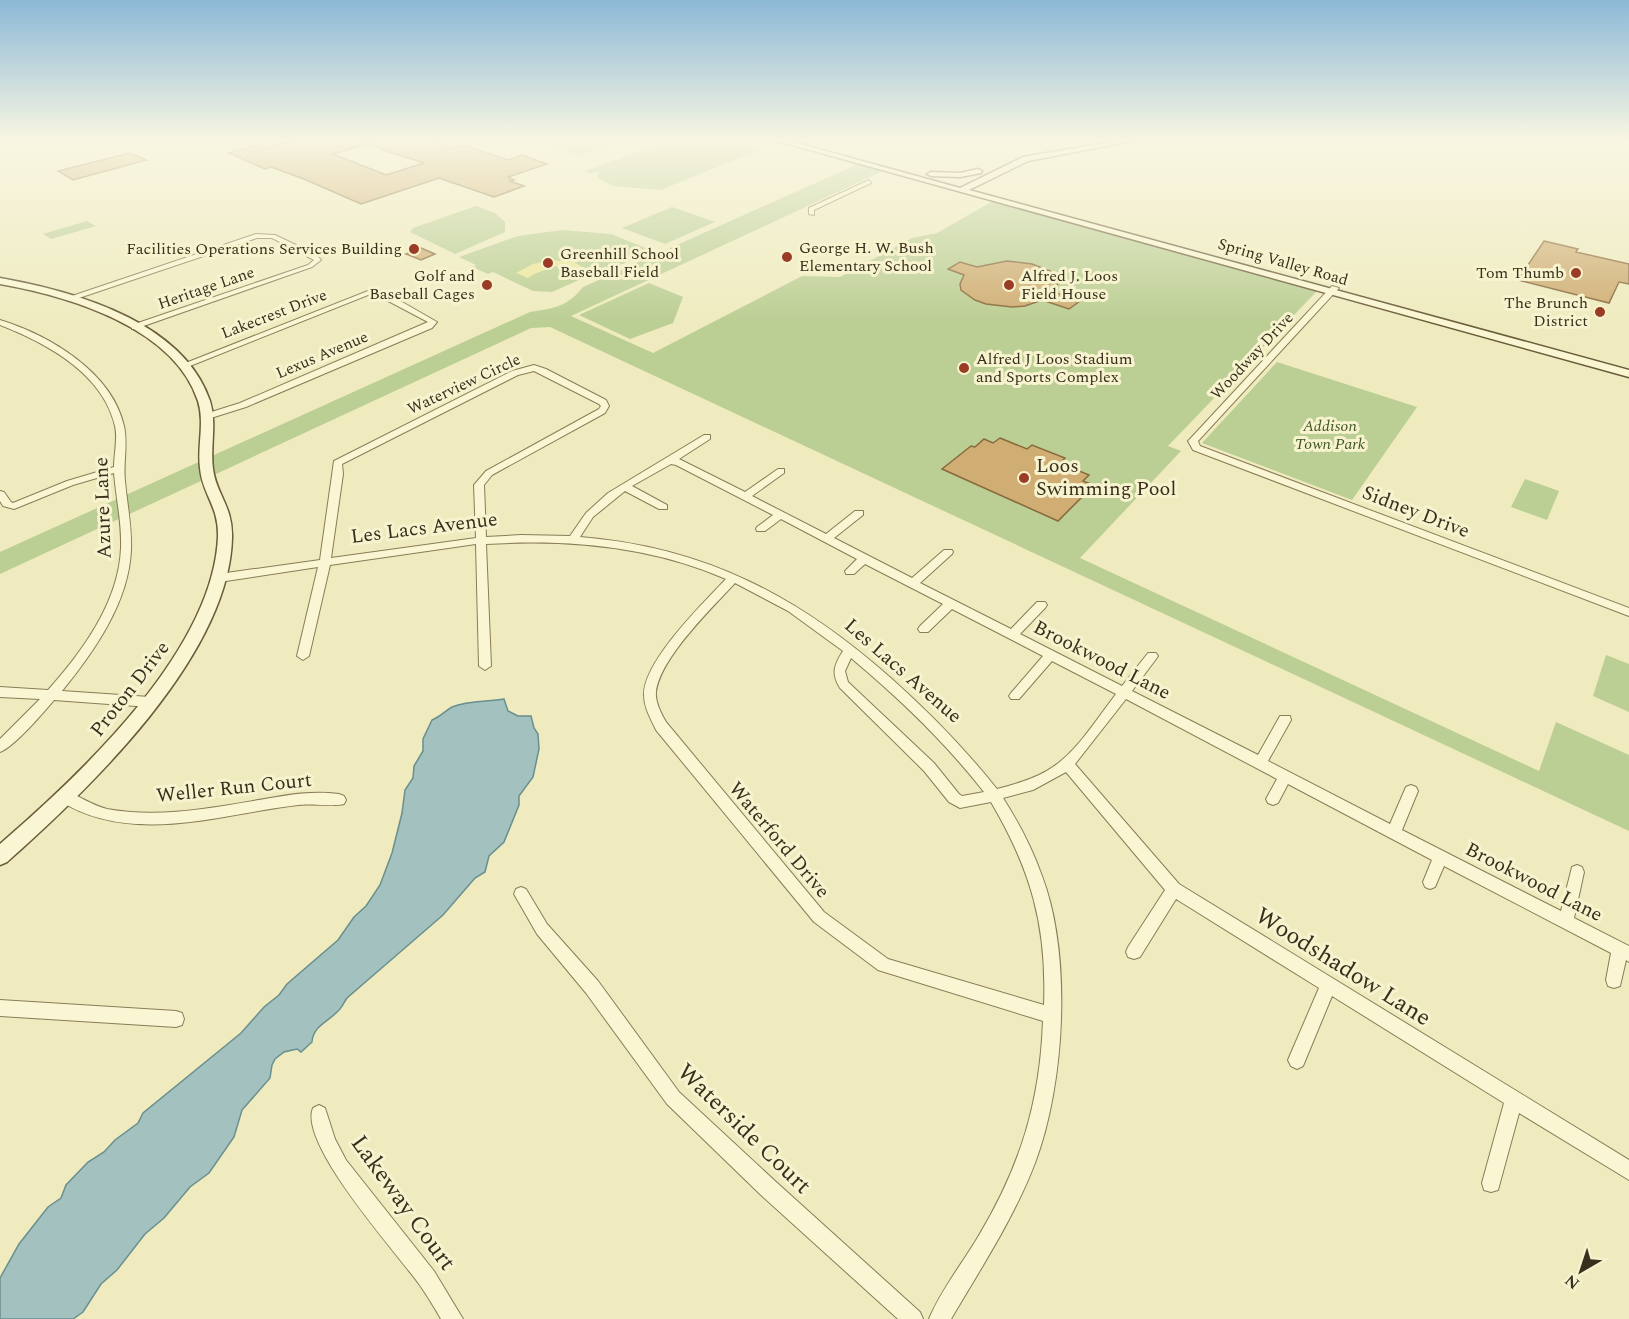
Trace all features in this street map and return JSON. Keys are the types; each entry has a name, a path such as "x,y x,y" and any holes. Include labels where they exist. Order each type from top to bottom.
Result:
{"street":[{"path":"812,214 811,209 827,202"},
{"name":"Spring Valley Road","path":"1014,202 1629,374"},
{"name":"Heritage Lane","path":"70,298 256,236 273,236 315,256 318,260 310,266 135,327"},
{"name":"Proton Drive","path":"0,281 45,290 114,314 166,350 182,366 201,392 209,423 206,472 222,510 224,525 223,562 219,578 207,611 181,660 150,702 107,753 65,797 0,856"},
{"name":"Woodway Drive","path":"1192,444 1192,441 1333,291"},
{"name":"Lexus Avenue","path":"207,416 243,405 433,324 431,319 378,292"},
{"name":"Lakecrest Drive","path":"182,366 366,293 378,292"},
{"name":"Azure Lane","path":"0,322 55,347 86,372 101,390 119,424 119,469 125,543 122,574 104,621 80,658 50,696 0,747"},
{"name":"Waterview Circle","path":"325,562 338,474 336,468 337,463 342,459 526,369 543,371 603,402 606,406 602,411 482,479 479,485 480,539"},
{"path":"573,540 583,522 597,506 707,437"},
{"name":"Sidney Drive","path":"1192,444 1196,448 1629,612"},
{"name":"Brookwood Lane","path":"670,461 691,468 746,496 1625,951"},
{"path":"0,494 7,504 14,506 70,483 119,469"},
{"path":"746,496 781,471"},
{"path":"626,487 663,507"},
{"path":"827,538 859,513"},
{"path":"761,529 781,514"},
{"path":"480,539 485,666"},
{"name":"Les Lacs Avenue","path":"219,578 480,539 573,540 601,542 645,550 733,578 789,606 849,650 944,732 975,766 997,796 1030,857 1047,922 1053,970 1053,1016 1049,1063 1027,1160 1003,1213 939,1319"},
{"path":"913,583 948,552"},
{"path":"850,571 865,558"},
{"path":"303,656 325,562"},
{"name":"Waterford Drive","path":"733,578 671,651 656,673 650,691 651,701 661,726 819,917 849,941 884,965 1053,1016"},
{"path":"924,629 951,603"},
{"path":"1012,635 1041,605"},
{"path":"849,650 838,671 839,679 929,767 954,798 960,802 997,796 1050,776 1066,764 1152,656"},
{"path":"1015,696 1051,655"},
{"path":"0,692 150,702"},
{"path":"1260,763 1285,720"},
{"name":"Woodshadow Lane","path":"1066,764 1174,889 1629,1171"},
{"path":"1273,799 1286,776"},
{"path":"1394,832 1411,791"},
{"name":"Weller Run Court","path":"65,797 87,810 113,816 166,817 223,812 300,797 319,796 339,800"},
{"path":"1430,882 1441,856"},
{"path":"1566,921 1577,872"},
{"path":"1134,952 1174,889"},
{"name":"Waterside Court","path":"521,894 543,929 592,987 673,1098 768,1188 913,1319"},
{"path":"1614,980 1625,951"},
{"path":"1297,1060 1328,986"},
{"path":"0,1008 176,1019"},
{"path":"1491,1183 1513,1101"},
{"name":"Lakeway Court","path":"319,1114 327,1142 340,1166 427,1278 453,1319"}],"green space":[{"name":"Alfred J Loos Stadium and Sports Complex","path":"774,202 817,202 571,316 653,353 802,276 840,277 912,238 937,233 992,202 1000,202 1317,291 1168,446 1181,451 1080,558 1539,771 1556,722 1629,755 1629,831 550,327 531,328 0,574 0,552 530,312 560,306 583,287"},
{"path":"476,206 495,213 505,222 505,232 455,254 410,232 413,228"},
{"path":"672,207 715,222 665,244 622,228"},
{"path":"87,221 96,226 51,239 43,234"},
{"name":"Greenhill School Baseball Field","path":"562,230 611,234 648,249 629,258 632,260 613,268 608,267 552,292 533,291 493,272 488,274 472,267 476,265 459,257 518,236"},
{"path":"649,283 683,297 673,323 630,339 579,315"},
{"name":"Addison Town Park","path":"1277,362 1417,407 1352,500 1202,443"},
{"path":"1525,479 1559,491 1547,520 1511,507"},
{"path":"1606,655 1629,664 1629,712 1593,696"}],"sand":[{"path":"553,260 574,262 587,270 573,277 556,266 528,278 516,273 533,264"}],"water":[{"path":"504,699 508,711 518,716 531,716 538,734 539,749 533,777 519,796 519,805 504,842 489,856 485,872 475,878 443,915 347,998 339,1010 318,1028 312,1042 301,1052 297,1049 284,1052 275,1059 270,1078 242,1110 234,1137 209,1173 190,1187 164,1218 145,1234 117,1270 101,1284 83,1312 73,1319 0,1319 0,1278 19,1244 48,1207 61,1198 66,1185 88,1162 104,1152 115,1140 138,1123 143,1113 241,1033 287,984 338,940 354,917 366,906 380,885 392,853 405,790 413,778 414,766 423,751 423,739 432,720 458,705"}],"building":[{"name":"Tom Thumb","path":"1544,241 1578,249 1576,252 1629,264 1629,284 1619,282 1609,303 1518,280"},
{"path":"421,248 435,254 421,260 406,254"},
{"name":"Alfred J. Loos Field House","path":"1007,261 1032,264 1050,271 1056,276 1058,282 1056,293 1080,301 1069,309 1042,300 1025,306 1012,307 986,304 975,300 961,290 960,284 964,275 948,269 960,262 977,267"},
{"name":"Loos Swimming Pool","path":"1000,438 1027,449 1032,445 1065,458 1060,463 1089,475 1083,481 1091,484 1082,493 1085,494 1058,521 942,469 971,446 975,447 984,439 993,443"}],"place":[{"name":"Facilities Operations Services Building","path":"414,249"},
{"name":"George H. W. Bush Elementary School","path":"787,257"},
{"name":"Greenhill School Baseball Field","path":"548,263"},
{"name":"Tom Thumb","path":"1576,273"},
{"name":"Golf and Baseball Cages","path":"487,285"},
{"name":"Alfred J. Loos Field House","path":"1009,285"},
{"name":"The Brunch District","path":"1600,312"},
{"name":"Alfred J Loos Stadium and Sports Complex","path":"964,368"},
{"name":"Loos Swimming Pool","path":"1024,478"}]}
